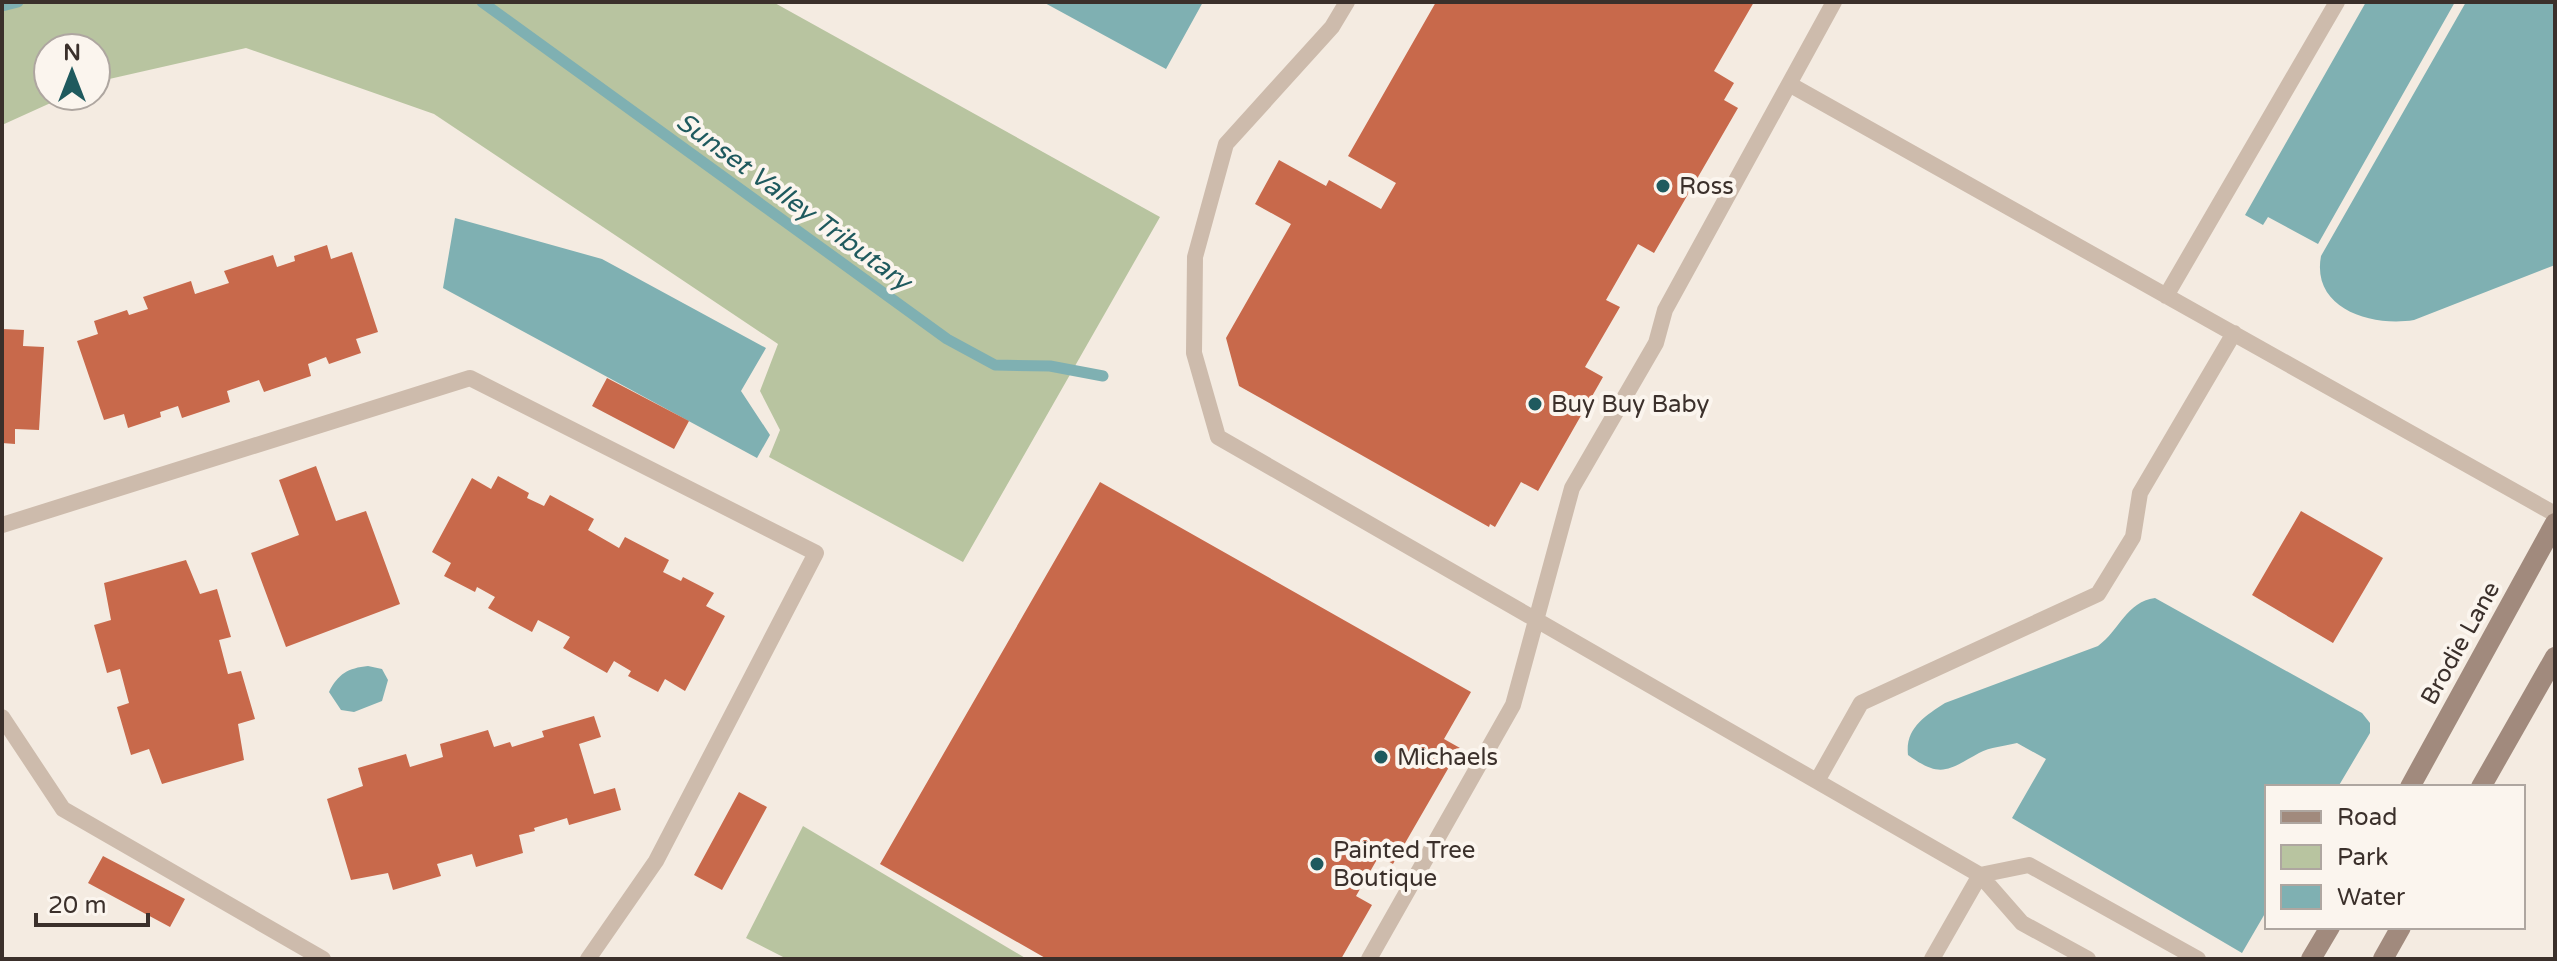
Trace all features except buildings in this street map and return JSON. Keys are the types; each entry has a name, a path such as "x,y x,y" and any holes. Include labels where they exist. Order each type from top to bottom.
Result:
{"main road":[{"name":"Brodie Lane","path":"2411,785 2555,523"},
{"path":"2482,785 2554,660"},
{"path":"2311,959 2329,929"},
{"path":"2383,959 2400,929"}],"lane":[{"path":"1347,2 1332,27 1226,144 1195,257 1194,353 1218,437 1980,875 2022,923 2088,959"},
{"path":"1369,959 1513,705 1572,488 1656,343 1665,310 1834,2"},
{"path":"2166,296 2337,2"},
{"path":"1789,84 2555,514"},
{"path":"1817,781 1861,703 2098,594 2133,537 2140,493 2234,333"},
{"path":"2,525 470,378 816,553 656,861 588,959"},
{"path":"2,717 63,809 323,959"},
{"path":"1932,959 1980,875 2029,865 2198,959"}],"green space":[{"path":"2,2 773,2 1160,217 963,562 769,457 780,430 760,391 778,344 434,114 246,48 112,78 112,32 32,32 32,111 2,125"},
{"path":"803,826 1027,959 787,959 746,938"}],"water":[{"path":"1043,2 1203,2 1166,69"},
{"path":"2366,2 2455,2 2318,244 2268,217 2263,225 2245,215"},
{"path":"2466,2 2555,2 2555,265 2414,320 2363,317 2335,301 2325,289 2320,274 2321,256"},
{"path":"455,218 602,259 766,348 741,391 770,435 757,458 443,288"},
{"path":"2155,598 2362,713 2370,723 2370,733 2339,785 2265,785 2265,913 2242,953 2012,818 2046,759 2017,743 1983,751 1944,769 1929,767 1908,755 1913,730 1945,703 2098,646 2130,611"},
{"path":"368,666 382,669 388,680 382,701 354,712 341,710 329,692 332,686 344,673"}],"waterway":[{"name":"Sunset Valley Tributary","path":"2,6 18,2"},
{"name":"Sunset Valley Tributary","path":"482,2 947,339 995,365 1050,366 1103,376"}],"place":[{"name":"Ross","path":"1663,186"},
{"name":"Buy Buy Baby","path":"1535,404"},
{"name":"Michaels","path":"1381,757"},
{"name":"Painted Tree Boutique","path":"1317,864"}]}
